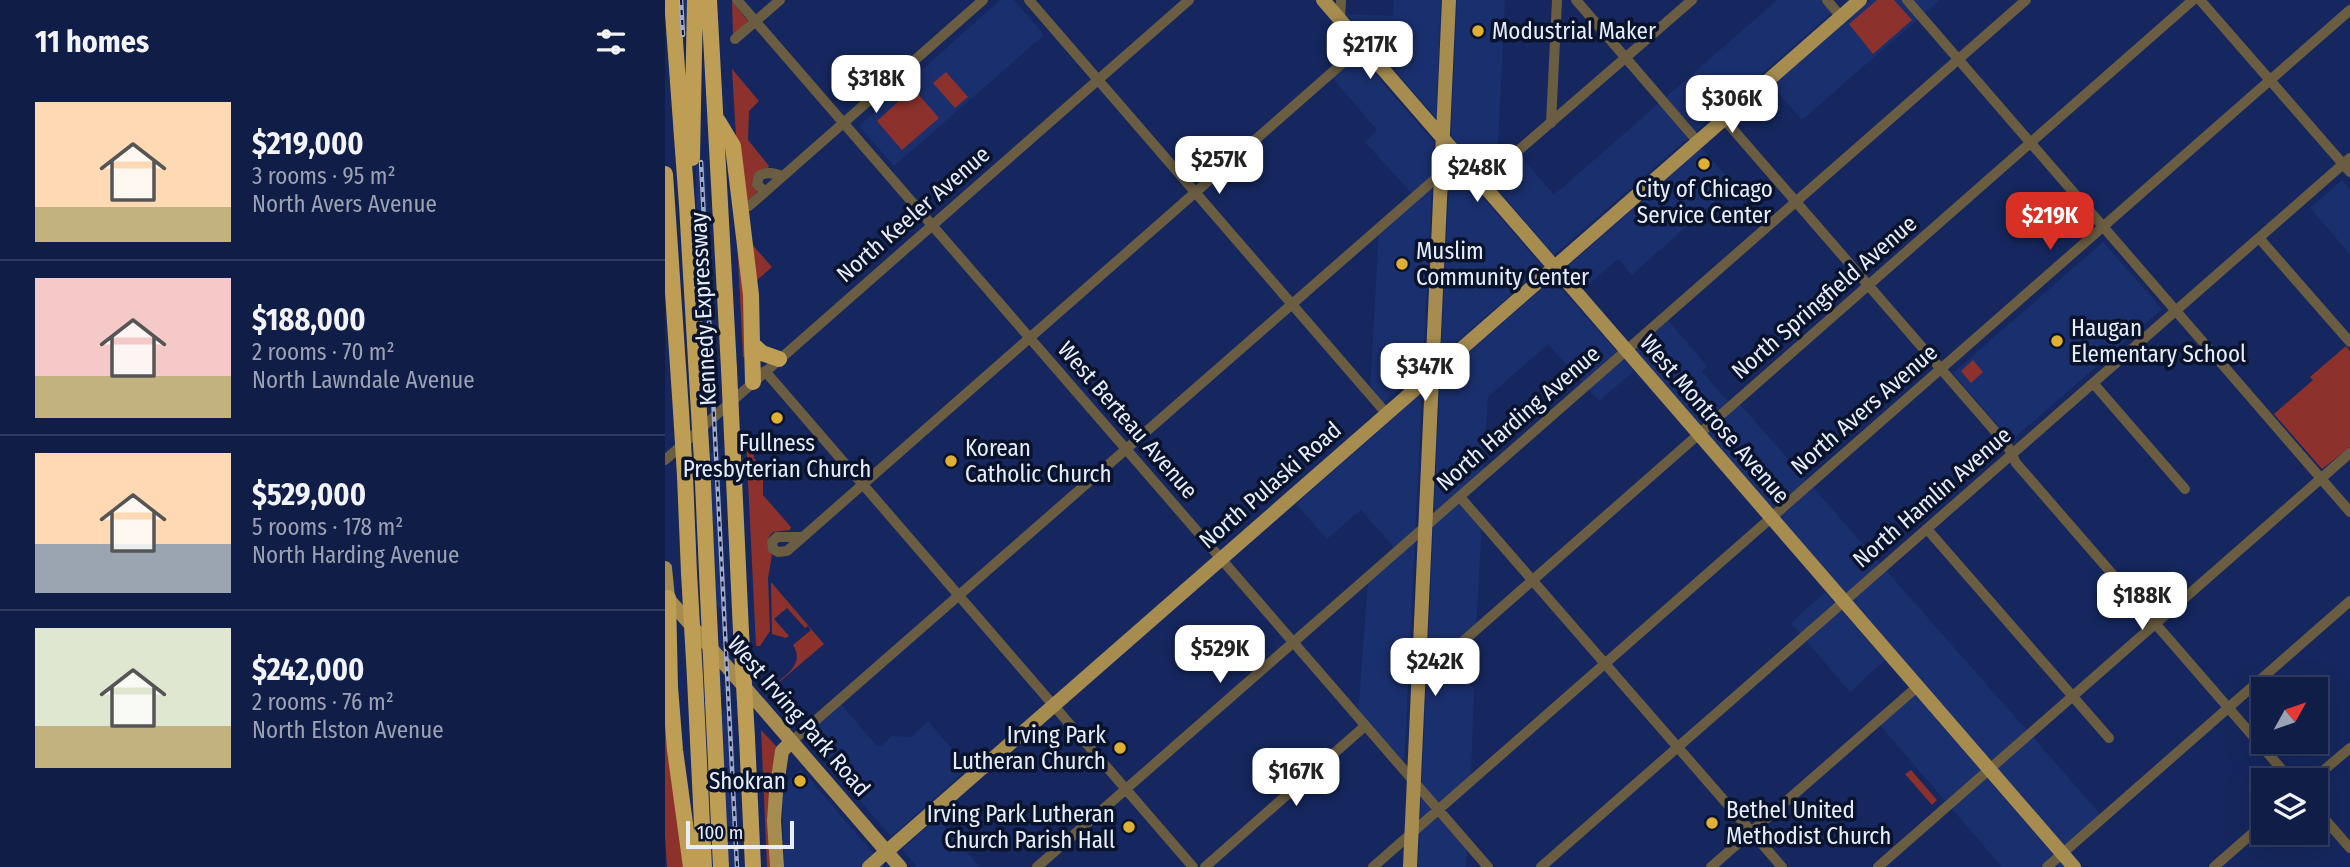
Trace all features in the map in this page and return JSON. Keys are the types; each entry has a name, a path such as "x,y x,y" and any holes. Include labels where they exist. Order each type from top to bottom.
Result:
{"highway":[{"path":"672,0 688,205 721,867"},
{"path":"688,205 692,179 695,0"},
{"name":"Kennedy Expressway","path":"709,0 753,867"},
{"path":"716,119 733,146 751,295 752,344 759,376"},
{"name":"Kennedy Expressway","path":"665,174 685,476 704,867"},
{"path":"752,344 762,353 779,359"},
{"path":"667,596 675,750 691,867"}],"main road":[{"name":"West Montrose Avenue","path":"1323,0 2074,867"},
{"path":"1410,867 1449,0"},
{"name":"North Pulaski Road","path":"869,867 1860,0"},
{"path":"665,568 667,596"},
{"name":"West Irving Park Road","path":"667,596 900,867"},
{"path":"777,867 774,821 776,792 782,751 791,742"}],"street":[{"name":"West Berteau Avenue","path":"737,0 1488,867"},
{"path":"736,39 781,0"},
{"path":"749,206 983,0"},
{"path":"1029,0 1386,413"},
{"name":"North Keeler Avenue","path":"665,460 1189,0"},
{"path":"1340,20 1341,0"},
{"path":"1551,123 1557,0"},
{"path":"1576,0 1698,142"},
{"path":"1481,183 1692,0"},
{"path":"1826,0 1841,17"},
{"path":"1907,0 2350,512"},
{"name":"North Harding Avenue","path":"1037,867 2026,0"},
{"name":"North Springfield Avenue","path":"1419,680 2193,0"},
{"path":"2200,0 2348,165"},
{"name":"North Avers Avenue","path":"1373,867 2350,10"},
{"path":"801,537 1362,46"},
{"path":"1724,119 2007,445 2016,463 2280,768"},
{"name":"North Hamlin Avenue","path":"1541,867 2259,238 2348,165"},
{"path":"765,192 757,184 759,176 773,173 782,176"},
{"path":"791,742 1441,173"},
{"path":"2259,238 2350,342"},
{"path":"759,376 862,484 1193,867"},
{"path":"2094,383 2185,489"},
{"path":"1878,867 2350,453"},
{"path":"1460,497 1782,867"},
{"path":"1927,529 2109,738"},
{"path":"2047,867 2350,601"},
{"path":"1711,867 1917,687"},
{"path":"1205,867 1366,726"},
{"path":"2326,768 2350,748"},
{"path":"2328,823 2350,848"},
{"path":"2214,867 2251,835"}],"shaded area":[{"path":"677,0 689,0 690,35 679,35"},
{"path":"1000,0 1014,0 1044,35 894,166 859,126"},
{"path":"1394,0 1441,0 1436,118 1346,14 1393,16"},
{"path":"1457,0 1505,0 1497,168 1517,152 1554,195 1777,0 1825,0 1834,11 1554,255 1451,136"},
{"path":"1870,0 1940,0 1802,120 1772,86"},
{"path":"1877,0 1894,0 1912,20 1873,54 1849,24"},
{"path":"732,2 748,21 733,36"},
{"path":"1355,51 1434,142 1423,369 1381,405 1370,392 1379,229 1415,197 1365,142 1377,130 1329,74"},
{"path":"732,69 759,101 749,111 748,140 769,166 756,193 744,204 737,153"},
{"path":"946,72 968,97 955,108 933,83"},
{"path":"913,88 939,118 902,150 877,121"},
{"path":"1701,148 1734,184 1632,275 1618,259 1583,289 1565,269"},
{"path":"1450,160 1543,267 1441,355"},
{"path":"705,161 715,381 703,391 696,162"},
{"path":"2342,180 2350,190 2350,254 2310,208"},
{"path":"738,220 748,357 743,357"},
{"path":"750,242 772,267 756,281"},
{"name":"Haugan Elementary School","path":"2103,242 2162,309 2011,441 1953,373"},
{"path":"1553,279 1634,371 1599,401 1548,344 1488,397 1483,477 1459,497 1482,524 1476,628 1446,655 1474,689 1471,780 1437,809 1467,845 1466,867 1418,867 1440,377"},
{"path":"1666,318 1707,366 1702,371 1732,406 1738,402 2103,817 2066,848 1633,347"},
{"path":"2346,346 2350,351 2350,447 2322,469 2274,414 2313,380 2310,377"},
{"path":"1973,360 1983,372 1971,383 1961,371"},
{"path":"1422,393 1404,768 1358,716 1368,579 1398,552 1361,510 1327,539 1296,504"},
{"path":"746,439 753,439 754,458 763,469 763,495 791,527 790,530 773,532 768,540 772,555 768,578 770,631 760,646 756,646"},
{"path":"719,447 728,617 713,601 706,457"},
{"path":"771,582 824,644 770,690 795,665 797,659 793,645 811,630 808,626 805,628 787,608 774,619 789,636 786,638 772,634"},
{"path":"1825,592 1885,660 1850,692 1791,623"},
{"path":"665,648 684,867 667,867"},
{"path":"1912,691 2064,867 2002,867 1877,722"},
{"path":"839,702 877,746 892,736 911,737 928,721 968,768 891,837 803,733"},
{"path":"719,706 733,722 739,867 727,867"},
{"path":"761,730 776,746 769,793 770,867 767,867"},
{"path":"801,769 885,867 784,867 782,786"},
{"path":"1911,770 1937,800 1932,805 1905,774"},
{"path":"937,818 980,867 917,867 902,849"}],"railway":[{"path":"681,0 683,35"},
{"path":"701,162 737,867"}],"place":[{"name":"Modustrial Maker","path":"1478,31"},
{"name":"City of Chicago Service Center","path":"1704,164"},
{"name":"Muslim Community Center","path":"1402,264"},
{"name":"Haugan Elementary School","path":"2057,341"},
{"name":"Fullness Presbyterian Church","path":"777,418"},
{"name":"Korean Catholic Church","path":"951,461"},
{"name":"Irving Park Lutheran Church","path":"1120,748"},
{"name":"Shokran","path":"800,781"},
{"name":"Bethel United Methodist Church","path":"1712,823"},
{"name":"Irving Park Lutheran Church Parish Hall","path":"1129,827"}]}
